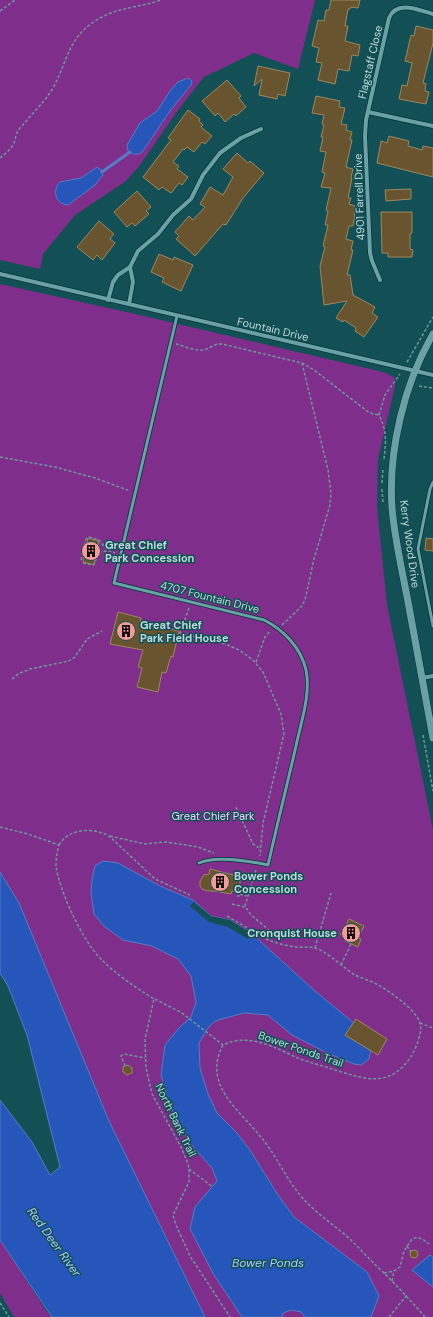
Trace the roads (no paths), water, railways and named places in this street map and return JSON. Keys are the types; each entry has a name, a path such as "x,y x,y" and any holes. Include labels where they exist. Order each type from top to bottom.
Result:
{"street":[{"name":"Flagstaff Close","path":"368,112 391,14 403,7 433,14"},
{"path":"368,112 433,126"},
{"name":"4901 Farrell Drive","path":"368,112 365,136 370,253 380,280"},
{"path":"108,300 113,282 118,275 130,267 138,251 158,234 173,215 191,199 203,175 220,153 241,138 261,129"},
{"path":"129,304 133,282 130,267"},
{"name":"Fountain Drive","path":"0,274 433,375"},
{"name":"Kerry Wood Drive","path":"433,334 414,371 403,407 394,456 392,478 392,507 397,543 433,738"},
{"path":"422,678 433,676"}],"lane":[{"name":"4707 Fountain Drive","path":"177,316 114,583 264,620 277,628 292,642 303,662 307,681 302,718 268,865 211,859 199,863"},
{"path":"433,482 430,489 418,549 433,626"}],"water":[{"path":"188,78 192,81 191,85 170,111 143,151 136,154 128,151 127,145 140,123 157,111 170,91 178,82"},
{"path":"97,167 103,175 95,185 68,205 60,202 56,196 56,189 60,182 81,178"},
{"name":"Bower Ponds","path":"103,861 118,863 160,886 193,900 211,916 230,920 251,933 315,991 366,1033 371,1048 369,1059 361,1065 354,1064 327,1053 292,1035 268,1015 244,1013 215,1021 208,1028 199,1043 200,1068 208,1094 217,1113 236,1132 250,1150 278,1195 294,1217 367,1272 379,1296 371,1317 305,1317 301,1312 291,1310 283,1313 282,1317 242,1317 214,1275 190,1229 195,1207 217,1181 212,1168 189,1142 170,1106 161,1075 165,1045 179,1028 191,1017 196,1002 191,976 178,959 152,946 123,940 104,926 94,914 91,893 92,880 95,866"},
{"name":"Red Deer River","path":"0,872 19,903 109,1121 205,1317 52,1317 0,1240 0,1100 32,1142 50,1175 60,1167 27,1035 8,986 0,973"},
{"path":"430,1255 433,1257 433,1287 412,1270"}],"waterway":[{"path":"102,172 130,152"}],"place":[{"name":"Great Chief Park Concession","path":"91,551"},
{"name":"Great Chief Park Field House","path":"126,631"},
{"name":"Bower Ponds Concession","path":"220,882"},
{"name":"Cronquist House","path":"351,933"}],"park label":[{"name":"Great Chief Park","path":"213,816"}]}
